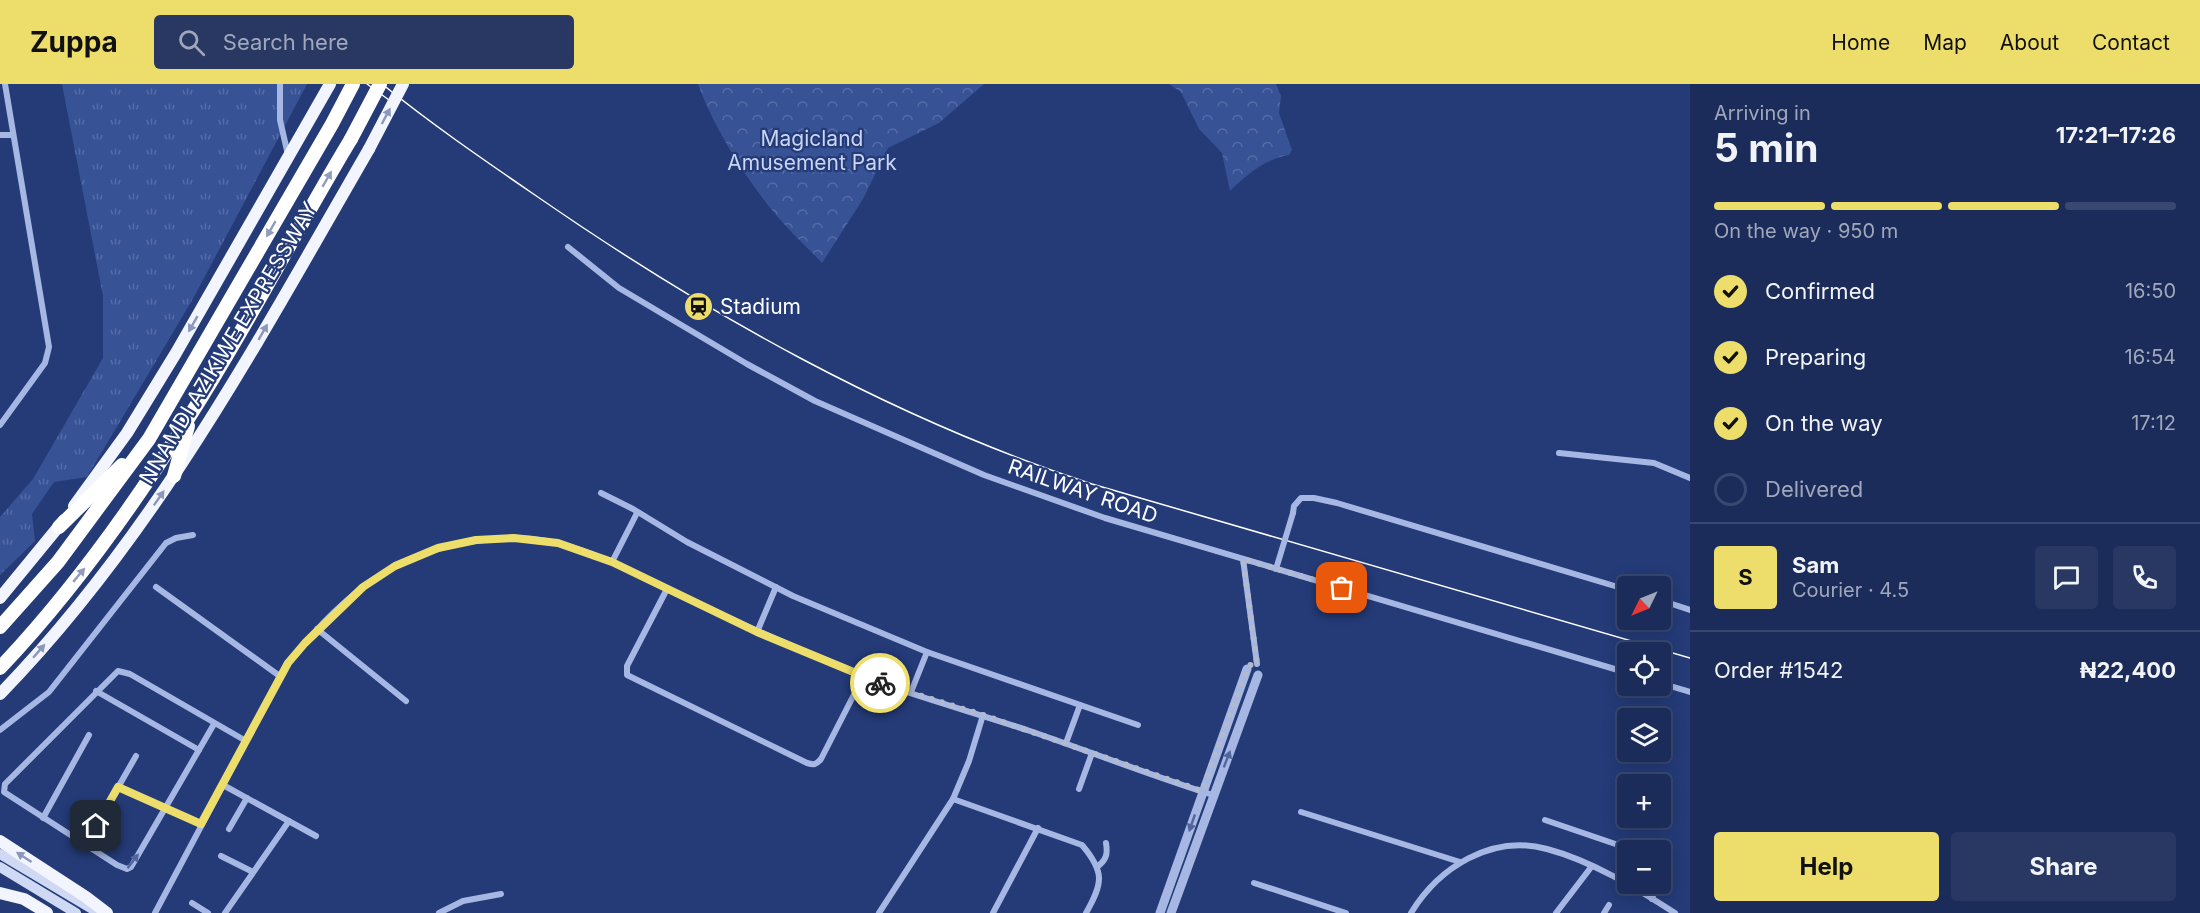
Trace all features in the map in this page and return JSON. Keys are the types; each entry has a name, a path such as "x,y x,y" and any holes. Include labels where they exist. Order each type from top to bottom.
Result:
{"highway":[{"name":"NNAMDI AZIKIWE EXPRESSWAY","path":"0,598 59,527 127,433 289,159 330,84"},
{"name":"NNAMDI AZIKIWE EXPRESSWAY","path":"0,627 58,562 149,439 353,84"},
{"name":"NNAMDI AZIKIWE EXPRESSWAY","path":"0,668 95,556 143,488 192,412 351,139 380,84"},
{"name":"NNAMDI AZIKIWE EXPRESSWAY","path":"0,694 100,580 174,476 231,387 369,149 404,84"},
{"path":"174,476 192,412"},
{"path":"59,527 149,439"},
{"path":"0,841 107,913"},
{"path":"0,893 24,899 47,913"}],"main road":[{"path":"0,854 99,913"},
{"path":"0,867 76,913"}],"street":[{"path":"0,425 45,363 48,347 5,84"},
{"path":"280,84 280,120 289,159"},
{"path":"0,135 14,135"},
{"name":"RAILWAY ROAD","path":"568,247 619,288 814,401 984,475 1105,518 1617,670"},
{"path":"1559,453 1654,463 1690,478"},
{"path":"601,493 793,597 927,652 1138,725"},
{"path":"1276,569 1294,506 1300,498 1322,500 1394,519 1617,587"},
{"path":"612,562 637,513"},
{"path":"0,730 49,692 166,543 176,538 193,535"},
{"path":"155,913 288,663 317,629 363,587 395,566 438,548 476,540 514,538 558,543 612,562 757,632 863,677 983,715 1213,795"},
{"path":"1171,913 1258,675 1259,666 1243,559"},
{"path":"156,587 281,677"},
{"path":"757,632 776,587"},
{"path":"667,589 627,666 627,675 807,763 813,765 821,759 863,677"},
{"path":"1671,604 1690,610"},
{"path":"317,629 406,701"},
{"path":"911,692 927,652"},
{"path":"1160,913 1247,669 1250,665 1257,664"},
{"path":"214,724 131,867 127,869 85,845 4,792 5,784 96,691 114,673 123,671 246,741"},
{"path":"1671,686 1690,692"},
{"path":"96,691 199,750"},
{"path":"1066,743 1080,705"},
{"path":"879,913 953,799 969,761 983,715"},
{"path":"43,818 89,735"},
{"path":"1079,789 1092,753"},
{"path":"85,845 136,756"},
{"path":"223,785 316,836"},
{"path":"118,787 201,824"},
{"path":"229,829 247,798"},
{"path":"953,799 1082,845 1095,860 1099,882 1098,893 1086,913"},
{"path":"1301,812 1460,862"},
{"path":"1545,820 1617,845"},
{"path":"225,913 289,821"},
{"path":"993,913 1038,828"},
{"path":"1097,867 1105,860 1106,843"},
{"path":"1412,913 1421,897 1434,882 1460,862 1494,849 1519,845 1547,849 1592,866 1675,913"},
{"path":"221,856 253,872"},
{"path":"1556,913 1592,866"},
{"path":"1254,883 1346,913"},
{"path":"439,913 463,901 501,894"},
{"path":"1652,899 1653,894"},
{"path":"192,903 208,913"},
{"path":"1604,913 1609,905"}],"green space":[{"path":"62,84 307,84 194,297 87,477 54,482 32,514 35,541 0,575 0,517 33,479 103,358 103,296"},
{"name":"Magicland Amusement Park","path":"698,84 984,84 939,123 888,148 863,199 822,263 782,222 754,187 712,117"},
{"path":"1169,84 1276,84 1281,96 1279,113 1292,150 1289,155 1257,168 1230,191 1222,153 1199,129 1181,92"}],"tram line":[{"path":"367,84 389,100"},
{"path":"382,84 494,167 664,280 802,359 944,428 1092,484 1690,658"}],"way so far":[{"path":"880,683 983,715 1202,791 1247,669 1253,663 1257,664 1243,559 1342,588"}],"place":[{"name":"Stadium","path":"699,306"}],"route":[{"path":"96,826 118,787 201,824 288,663 321,625 363,587 395,566 438,548 476,540 514,538 558,543 576,549 612,562 757,632 880,683"}]}
